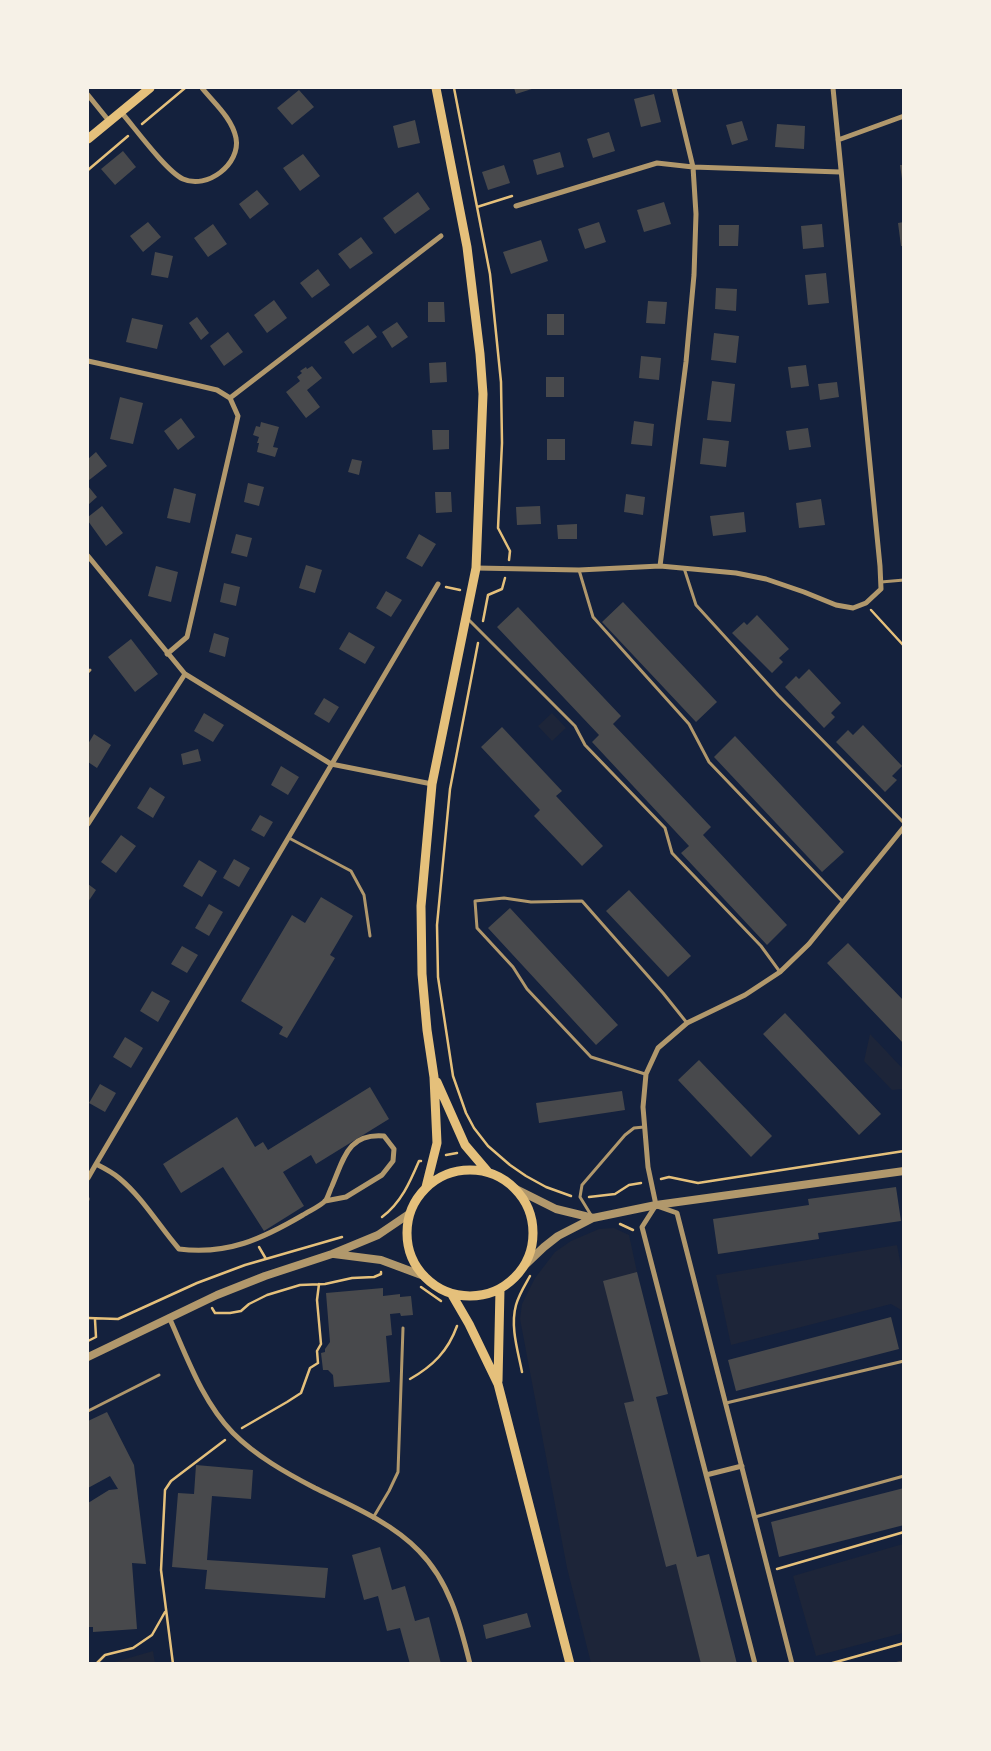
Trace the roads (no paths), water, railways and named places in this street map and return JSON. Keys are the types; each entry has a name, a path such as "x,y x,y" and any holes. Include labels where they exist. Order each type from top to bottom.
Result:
{"main road":[{"path":"88,140 150,88"},
{"path":"426,1187 437,1144 434,1077 427,1030 422,974 421,906 432,784 476,568 483,427 480,354 467,247 436,88"},
{"path":"434,1077 465,1145 488,1172"},
{"path":"472,1170 488,1172 503,1179 516,1190 526,1203 531,1218 533,1235 530,1251 524,1266 513,1279 500,1289 484,1295 451,1294 436,1287 414,1263 408,1248 406,1231 409,1214 416,1200 426,1187 440,1177 455,1171 472,1170"},
{"path":"498,1384 500,1289"},
{"path":"451,1294 469,1324 498,1384 570,1664"}],"street":[{"path":"121,112 170,170 181,178 193,183 201,182 217,175 227,166 236,153 236,138 230,122 202,88"},
{"path":"660,566 686,362 694,275 696,214 693,167 674,88"},
{"path":"476,568 579,570 660,566 736,572 766,579 836,605 853,608 866,603 881,589 833,88"},
{"path":"88,95 109,121"},
{"path":"838,140 904,116"},
{"path":"516,206 657,163 693,167 840,172"},
{"path":"230,398 441,236"},
{"path":"88,361 218,390 230,398 238,416 187,637 167,654"},
{"path":"88,556 185,674 332,764 432,784"},
{"path":"88,1178 438,584"},
{"path":"88,824 185,674"},
{"path":"755,1664 642,1227 656,1206 648,1168 644,1127 643,1107 646,1074 658,1048 687,1023 745,995 780,972 809,944 904,828"},
{"path":"96,1164 120,1179 150,1211 179,1249 197,1251 249,1243 274,1232 325,1201 346,1197 382,1175 393,1161 394,1149 384,1136 371,1135 358,1139 348,1149 325,1201"},
{"path":"524,1266 558,1236 593,1218 656,1206 904,1171"},
{"path":"516,1190 556,1209 593,1218"},
{"path":"656,1206 677,1213 792,1664"},
{"path":"88,1357 206,1300 265,1276 332,1254 378,1235 409,1214"},
{"path":"332,1254 381,1260 424,1276"},
{"path":"169,1317 199,1384 215,1411 233,1433 255,1452 286,1472 394,1530 420,1552 438,1575 451,1600 470,1664"},
{"path":"706,1475 742,1466"}],"lane":[{"path":"684,568 696,605 778,695 904,823"},
{"path":"579,570 593,617 689,724 709,762 843,902"},
{"path":"880,582 904,580"},
{"path":"466,616 575,726 585,746 665,828 672,853 761,946 780,972"},
{"path":"288,838 352,871 364,895 370,936"},
{"path":"646,1074 591,1057 527,989 513,967 477,928 475,901 504,898 531,902 582,901 687,1023"},
{"path":"593,1218 580,1197 582,1184 625,1135 634,1128 644,1127"},
{"path":"373,1518 390,1491 398,1472 403,1328"},
{"path":"726,1403 904,1361"},
{"path":"88,1411 159,1375"},
{"path":"754,1517 904,1476"}]}
